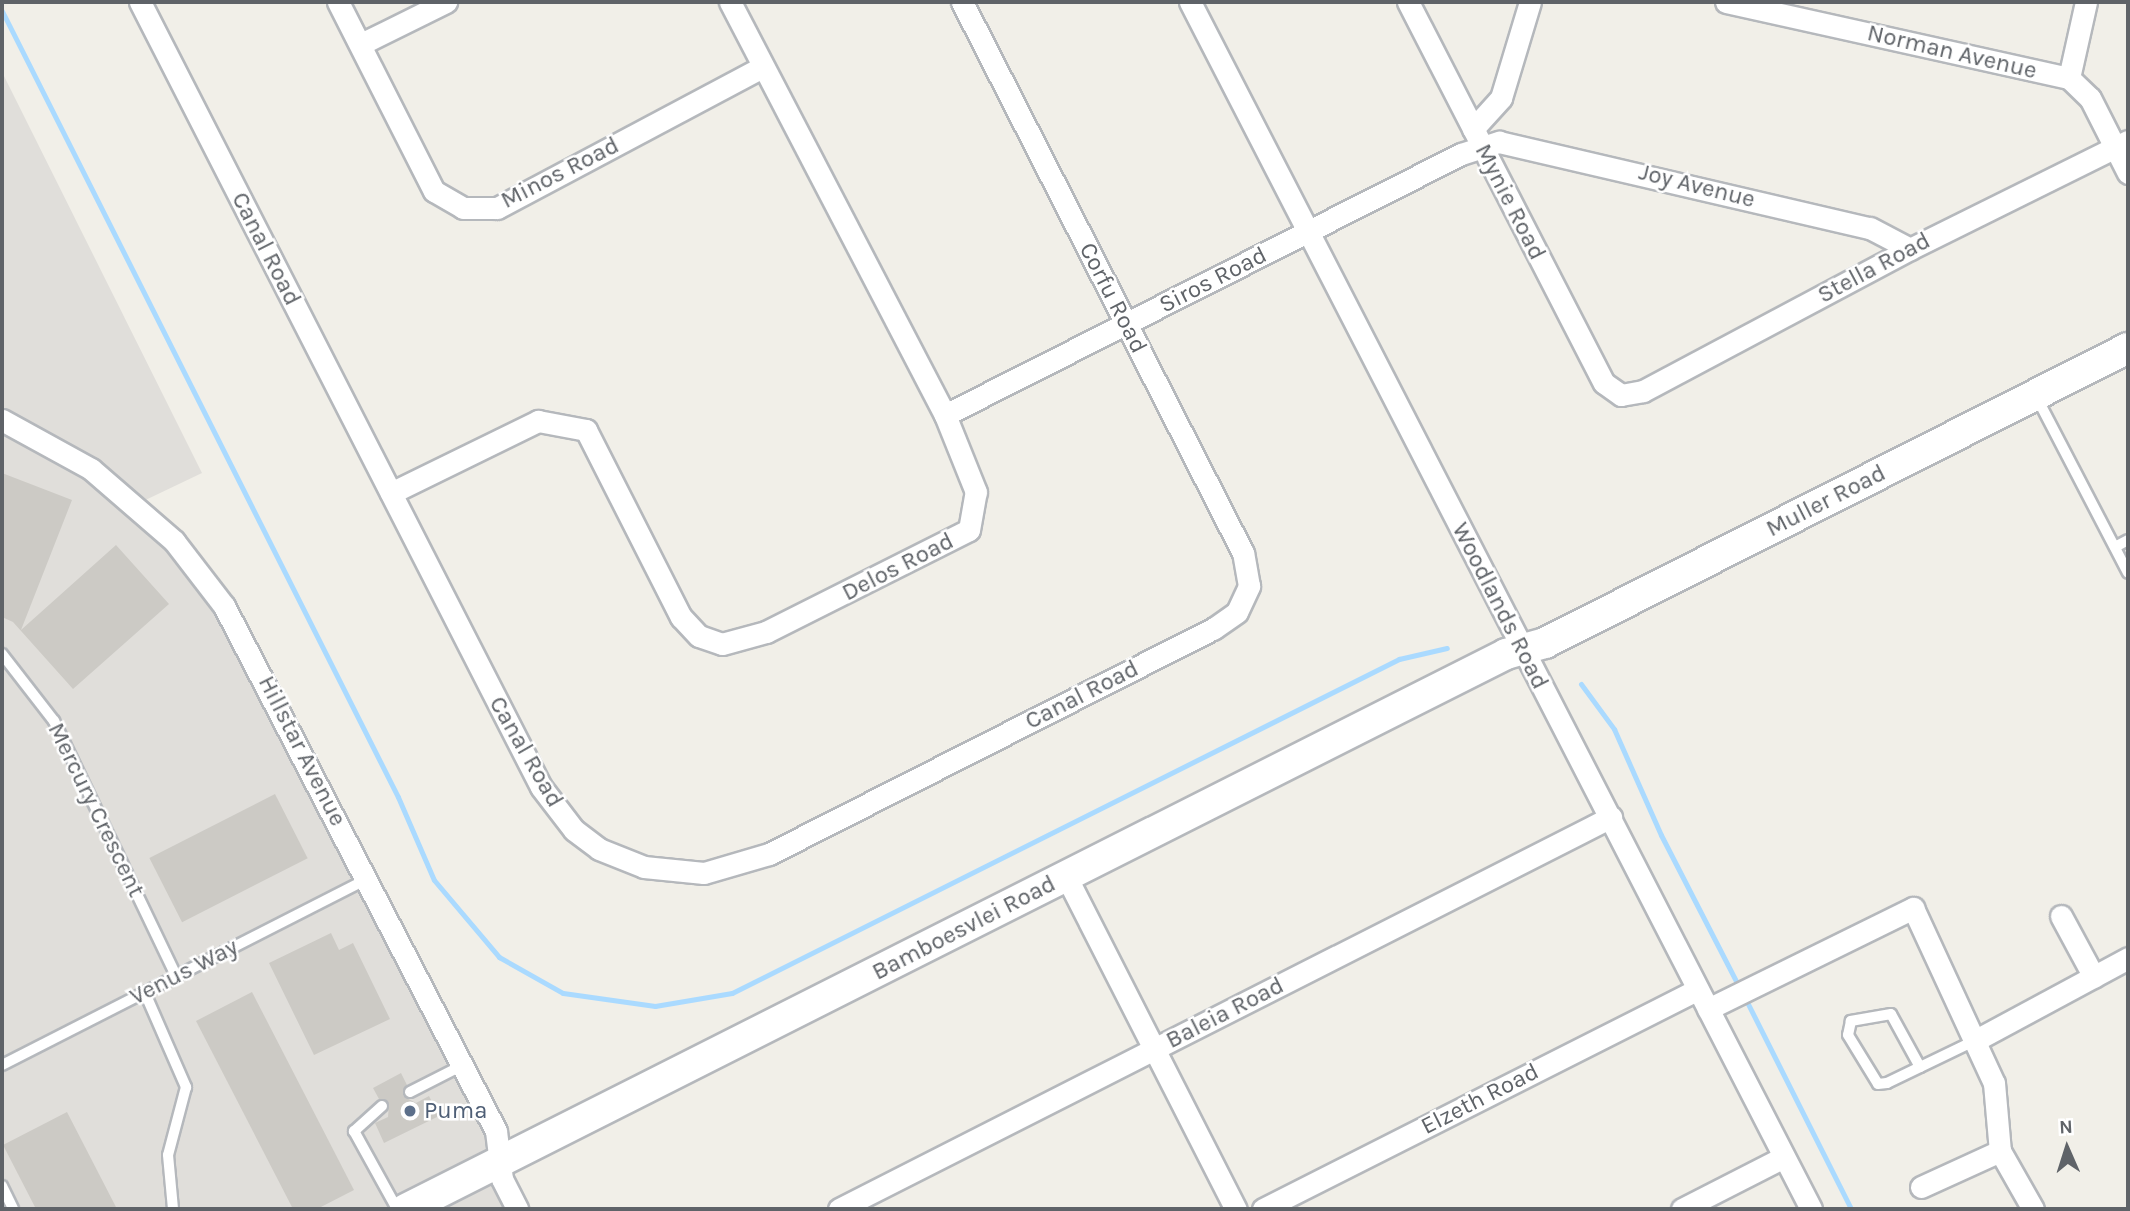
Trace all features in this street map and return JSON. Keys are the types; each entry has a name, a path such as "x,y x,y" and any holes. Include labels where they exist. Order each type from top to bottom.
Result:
{"street":[{"name":"Canal Road","path":"140,2 554,807 599,849 668,872 704,873 769,854 1230,620 1245,597"},
{"name":"Minos Road","path":"338,2 434,191 448,202 481,211 497,208 760,68"},
{"path":"361,44 446,2"},
{"name":"Delos Road","path":"391,493 538,421 572,424 586,430 601,454 681,617 699,636 742,643 969,530 976,492 945,415 760,68 730,2"},
{"name":"Corfu Road","path":"962,2 1243,552 1250,576 1245,597"},
{"name":"Woodlands Road","path":"1190,2 1811,1209"},
{"name":"Mynie Road","path":"1408,2 1604,383 1621,395"},
{"path":"1477,138 1501,98 1530,2"},
{"name":"Norman Avenue","path":"1726,2 2068,78 2090,98 2122,144 2128,173"},
{"path":"2068,78 2086,2"},
{"name":"Siros Road","path":"945,415 1307,232 1477,138"},
{"name":"Joy Avenue","path":"1477,138 1518,142 1870,228 1910,249"},
{"name":"Stella Road","path":"1621,395 1643,391 1910,249 2122,144"},
{"name":"Muller Road","path":"1522,650 1545,643 2128,348"},
{"name":"Hillstar Avenue","path":"2,420 91,469 174,541 248,645 496,1131 502,1162 502,1179 517,1209"},
{"name":"Bamboesvlei Road","path":"407,1209 1066,876 1522,650"},
{"name":"Baleia Road","path":"839,1209 1611,817"},
{"path":"1066,876 1236,1209"},
{"path":"1708,1009 1913,908 1994,1083 2000,1151 2033,1209"},
{"path":"2061,916 2094,976"},
{"path":"1976,1040 2128,958"},
{"name":"Elzeth Road","path":"1263,1209 1698,989"},
{"path":"1921,1186 2000,1151"},
{"path":"1682,1209 1784,1157"}],"lane":[{"path":"2036,395 2128,573"},
{"path":"2115,547 2128,540"},
{"name":"Mercury Crescent","path":"2,654 54,721 176,976"},
{"name":"Venus Way","path":"2,1065 367,879"},
{"path":"145,993 186,1087 168,1155 173,1209"},
{"path":"1920,1067 1891,1014 1852,1021 1848,1035 1878,1084 1920,1067 1976,1040"},
{"path":"410,1092 461,1066"},
{"path":"382,1106 354,1131 397,1209"},
{"path":"2,1186 13,1209"}],"shaded area":[{"path":"2,72 202,473 135,505 200,571 525,1209 2,1209"}],"building":[{"path":"2,473 72,500 21,630 116,545 169,604 73,689 13,622 2,617"},
{"path":"275,794 308,858 182,922 149,858"},
{"path":"331,933 339,950 353,943 390,1019 314,1055 269,963"},
{"path":"252,992 354,1190 317,1209 293,1209 196,1021"},
{"name":"Puma","path":"401,1073 407,1085 403,1096 416,1103 429,1096 439,1116 384,1143 375,1123 388,1117 389,1104 379,1099 373,1088"},
{"path":"67,1112 117,1209 36,1209 3,1145"}],"waterway":[{"path":"2,11 398,797 434,880 499,957 563,993 655,1006 732,993 1399,659 1447,648"},
{"path":"1581,684 1614,729 1661,835 1739,987"},
{"path":"1744,996 1851,1209"}],"place":[{"name":"Puma","path":"410,1111"}]}
